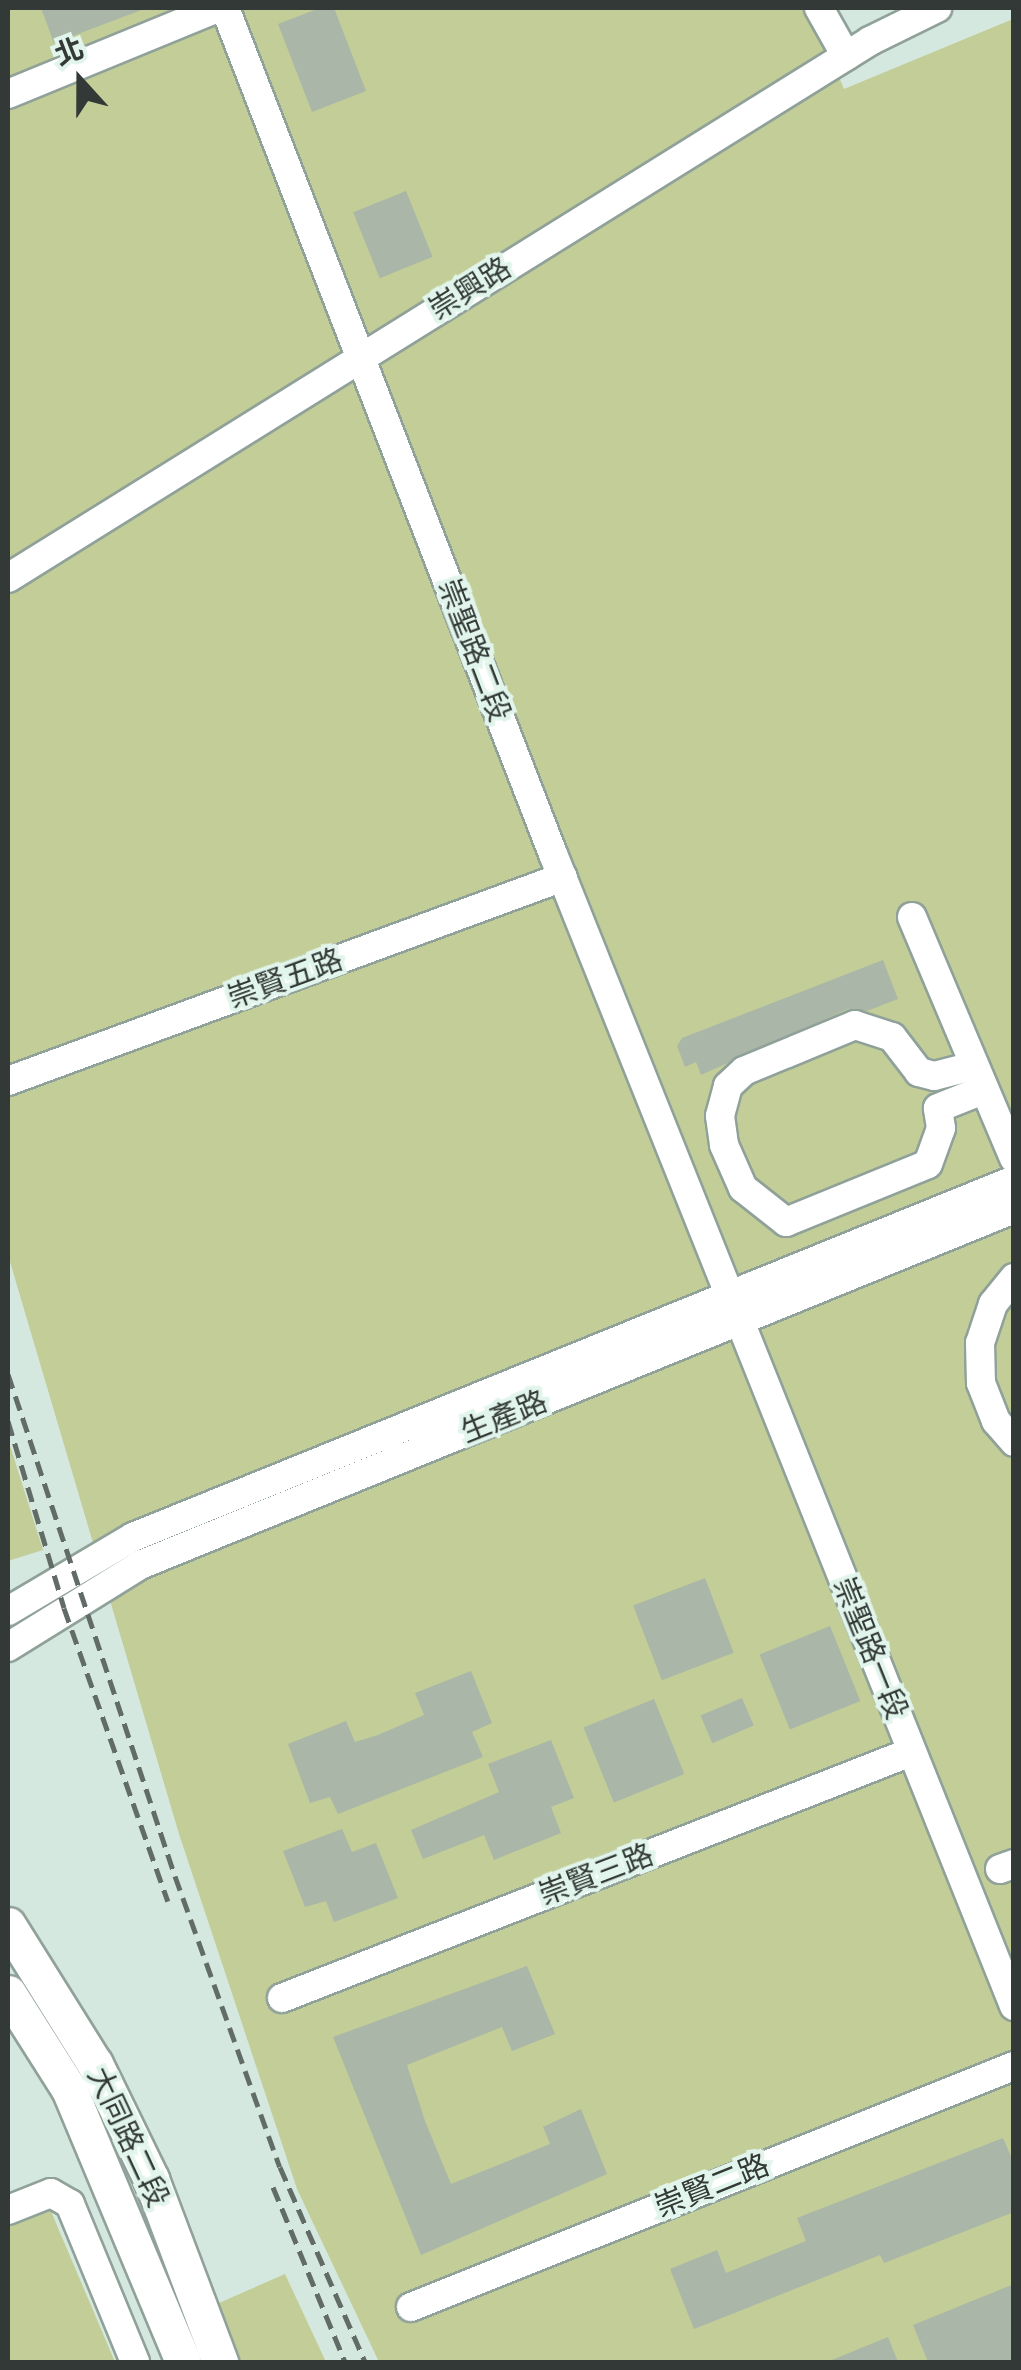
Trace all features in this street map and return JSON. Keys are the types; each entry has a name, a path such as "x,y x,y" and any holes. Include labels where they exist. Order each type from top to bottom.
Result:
{"main road":[{"name":"大同路二段","path":"8,1926 95,2064 151,2179 220,2362"},
{"name":"大同路二段","path":"8,1993 70,2089 183,2362"}],"street":[{"path":"8,94 222,8"},
{"name":"崇聖路二段","path":"222,8 728,1290"},
{"path":"819,8 846,56"},
{"name":"崇興路","path":"8,578 846,56 937,8"},
{"name":"崇賢五路","path":"8,1082 562,877"},
{"path":"912,916 1014,1158"},
{"path":"855,1026 892,1037 919,1072 938,1108 941,1128 928,1164 786,1222 743,1188 724,1145 720,1116 728,1086 744,1071 855,1026"},
{"path":"919,1072 978,1078"},
{"path":"938,1108 978,1078"},
{"name":"生產路","path":"8,1611 133,1537 728,1290 1014,1180"},
{"name":"生產路","path":"8,1647 140,1565 1014,1210"},
{"path":"1014,1278 993,1304 980,1343 981,1383 996,1420 1014,1442"},
{"name":"崇聖路一段","path":"728,1290 1014,2006"},
{"name":"崇賢三路","path":"282,1998 911,1752"},
{"name":"崇賢二路","path":"411,2307 1014,2066"},
{"path":"8,2210 51,2193 70,2204 135,2362"}],"green space":[{"path":"8,8 810,8 844,89 1013,19 1013,2362 379,2362 297,2189 179,1834 8,1255"},
{"path":"8,1439 43,1550 8,1561"},
{"path":"50,2209 115,2362 8,2362 8,2227"},
{"path":"285,2274 326,2362 240,2362 219,2303"}],"building":[{"path":"41,8 144,8 144,9 54,43"},
{"path":"320,8 334,8 366,91 312,112 278,24"},
{"path":"406,191 433,257 380,278 353,212"},
{"path":"883,960 898,999 867,1011 848,1009 701,1075 696,1062 685,1067 677,1046 682,1038"},
{"path":"705,1578 734,1653 662,1680 633,1606"},
{"path":"830,1626 860,1701 790,1730 760,1654"},
{"path":"471,1671 492,1723 472,1732 483,1757 338,1814 330,1797 310,1803 288,1744 346,1721 355,1742 378,1735 424,1715 415,1693"},
{"path":"742,1698 754,1726 712,1743 701,1716"},
{"path":"654,1699 684,1774 614,1803 584,1727"},
{"path":"551,1740 574,1798 551,1807 561,1833 494,1860 484,1835 423,1859 411,1830 499,1792 488,1764"},
{"path":"342,1829 352,1852 376,1843 398,1898 334,1922 326,1901 305,1907 283,1851"},
{"path":"527,1966 555,2034 512,2051 502,2027 407,2065 425,2121 451,2184 550,2144 543,2127 581,2109 607,2174 421,2255 333,2037"},
{"path":"1003,2138 1014,2163 1014,2212 884,2263 880,2255 694,2329 670,2269 717,2250 726,2273 806,2241 797,2218"},
{"path":"1014,2284 1014,2362 928,2362 913,2325"},
{"path":"888,2337 898,2362 827,2362"}],"railway":[{"path":"8,1374 175,1876 280,2167 365,2362"},
{"path":"8,1421 64,1608 168,1901"},
{"path":"273,2187 345,2362"}]}
